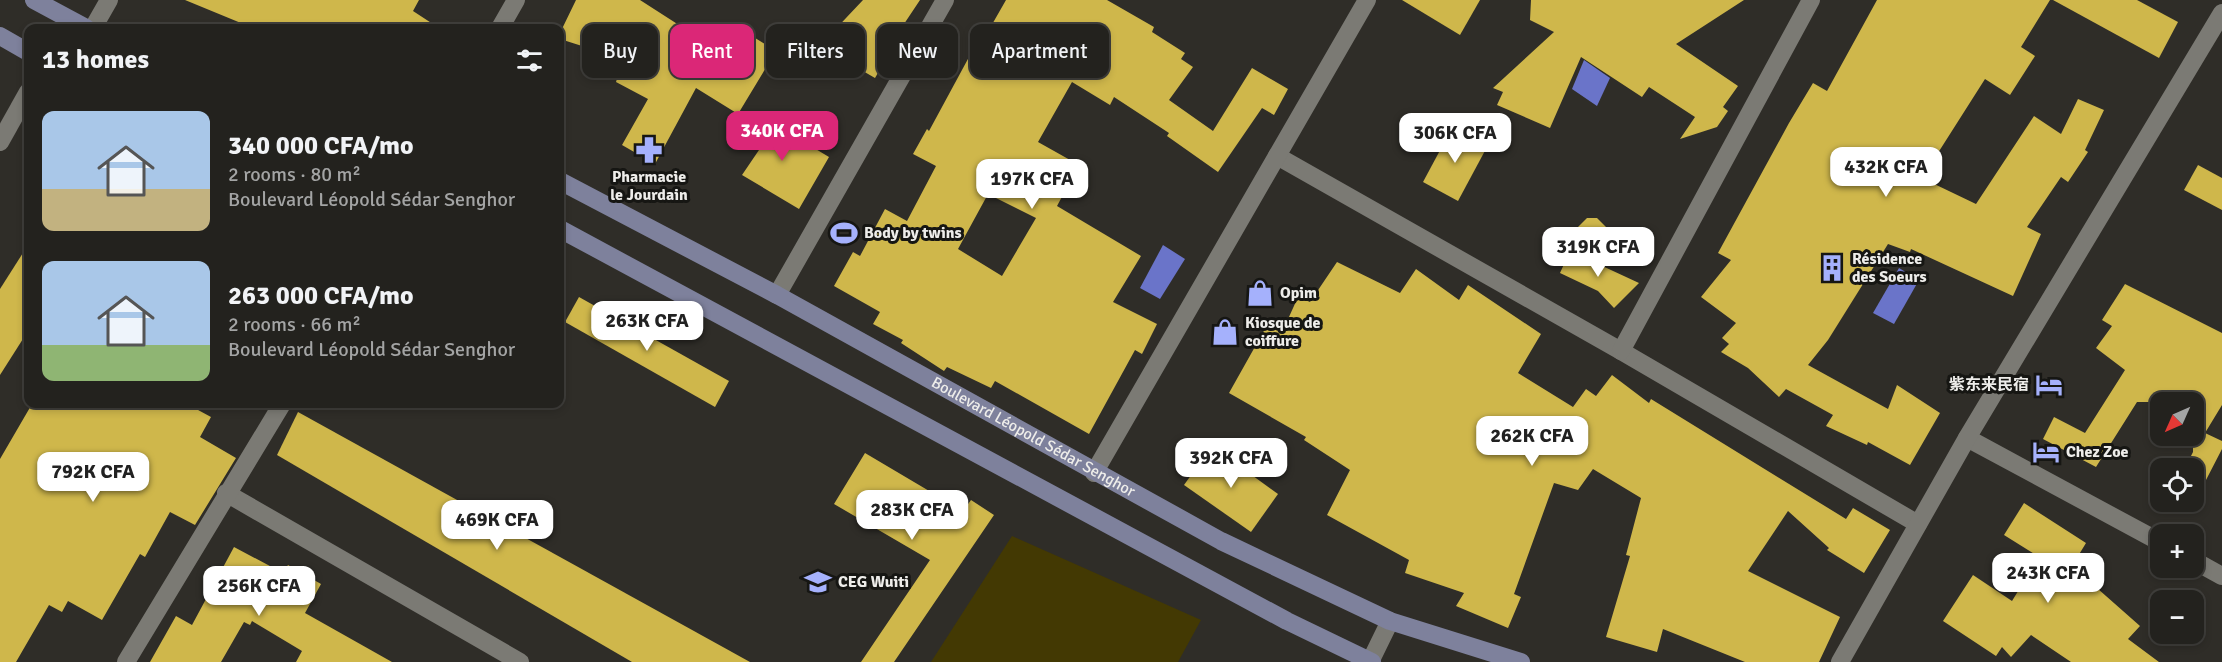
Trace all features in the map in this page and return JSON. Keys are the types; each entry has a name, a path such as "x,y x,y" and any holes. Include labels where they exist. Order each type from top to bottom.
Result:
{"main road":[{"path":"34,0 79,24"},
{"path":"0,36 24,50"},
{"name":"Boulevard Léopold Sédar Senghor","path":"564,183 777,295 1094,473 1221,541 1390,621 1521,662"},
{"path":"564,231 1287,621 1371,662"}],"street":[{"path":"95,24 110,0"},
{"path":"502,24 516,0"},
{"path":"777,295 945,0"},
{"path":"1094,473 1367,0"},
{"path":"1621,351 1811,0"},
{"path":"1840,662 1967,438 2222,13"},
{"path":"0,142 24,99"},
{"path":"1277,156 1621,351 1918,524"},
{"path":"126,662 226,493 279,408"},
{"path":"1967,438 2150,537"},
{"path":"226,493 520,662"},
{"path":"2204,566 2222,576"},
{"path":"1371,662 1390,621"}],"shaded area":[{"path":"1012,536 1201,620 1178,662 931,662"}],"water":[{"path":"1584,60 1610,78 1597,106 1572,89"},
{"path":"1163,245 1185,259 1160,299 1140,288"},
{"path":"1899,268 1919,280 1894,324 1873,313"}],"building":[{"path":"185,0 419,0 413,11 433,24 243,24"},
{"path":"576,0 640,0 677,24 670,24 670,78 754,78 754,37 766,45 766,68 738,114 696,88 655,164 622,145 648,99 616,82 617,78 658,78 658,24 582,24 582,46 564,40 564,25"},
{"path":"863,0 920,0 904,24 877,24 877,75 875,78 865,72 865,24 840,24"},
{"path":"1006,0 1107,0 1154,27 1152,32 1185,53 1181,59 1193,67 1169,100 1213,131 1252,68 1288,89 1274,115 1262,108 1218,172 1167,136 1169,133 1114,97 1110,105 1072,82 1038,142 1079,165 1057,206 1141,256 1113,302 1157,324 1142,354 1135,350 1089,434 995,381 991,388 947,367 944,371 901,343 903,340 873,324 880,312 834,286 853,252 860,256 885,209 907,221 936,166 913,154 927,129 929,131 970,55 970,78 1109,78 1109,24 992,24","holes":["988,194 1036,218 1002,276 958,249"]},
{"path":"1402,0 1480,0 1460,35"},
{"path":"1531,0 1744,0 1676,44 1738,86 1723,107 1728,111 1717,127 1680,139 1695,117 1649,87 1642,97 1581,57 1550,128 1497,105 1503,92 1493,88 1554,32 1530,20"},
{"path":"1877,0 2050,0 2021,47 2035,56 2010,95 1985,79 1936,156 1941,159 1928,181 1976,204 2034,116 2061,134 2078,99 2104,110 2085,150 2088,152 2068,182 2061,177 2027,227 2041,234 2013,296 1911,249 1910,252 1888,244 1828,340 1808,365 1888,409 1897,385 1940,413 1910,465 1868,442 1867,445 1826,426 1833,415 1786,389 1779,397 1748,368 1721,352 1729,344 1722,338 1736,323 1701,297 1731,260 1718,253 1789,123 1813,83 1827,91"},
{"path":"2053,0 2137,0 2178,22 2159,58"},
{"path":"759,115 829,157 799,209 742,175 759,150 738,137"},
{"path":"1452,128 1487,147 1458,201 1423,182"},
{"path":"2198,165 2222,178 2222,210 2184,190"},
{"path":"1587,218 1597,218 1609,230 1584,256 1566,239"},
{"path":"24,251 24,337 0,375 0,289"},
{"path":"1570,251 1639,283 1614,308 1598,291 1560,273"},
{"path":"1337,262 1400,293 1416,269 1459,300 1468,285 1541,334 1518,373 1573,407 1586,389 1596,396 1612,375 1649,403 1651,399 1846,519 1853,508 1890,530 1864,573 1827,550 1829,548 1788,511 1748,571 1840,617 1819,662 1745,662 1663,629 1657,652 1606,637 1630,556 1626,555 1641,498 1593,469 1578,490 1554,483 1514,594 1521,597 1508,628 1456,606 1464,593 1405,573 1409,560 1327,515 1350,470 1304,440 1306,437 1229,393 1270,320 1284,328 1298,297 1310,302"},
{"path":"2125,284 2222,333 2222,405 2205,433 2222,441 2222,449 2206,480 2204,479 2204,458 2190,458 2193,446 2204,446 2204,392 2150,392 2150,402 2137,402 2096,467 2043,439 2054,417 2085,433 2125,370 2096,348 2112,326 2102,320"},
{"path":"579,297 729,381 715,407 565,322"},
{"path":"30,408 194,408 211,417 200,437 236,458 195,525 170,512 145,557 140,554 102,620 68,601 62,612 49,605 16,662 0,662 0,459"},
{"path":"298,412 750,662 632,662 277,455"},
{"path":"1212,446 1278,494 1251,532 1184,485"},
{"path":"865,453 963,511 971,500 994,515 894,662 861,662 930,560 834,504"},
{"path":"2024,503 2086,543 2072,566 2140,626 2128,639 2159,662 2071,662 2031,635 2011,657 2002,647 1996,656 1943,621 1973,575 2012,601 2039,557 2004,535"},
{"path":"234,547 283,573 288,565 321,584 305,613 392,662 296,662 302,651 252,621 250,625 244,622 221,662 150,662 176,616 192,625"}],"place":[{"name":"Pharmacie le Jourdain","path":"649,150"},
{"name":"Body by twins","path":"844,233"},
{"name":"Résidence des Soeurs","path":"1832,268"},
{"name":"Opim","path":"1260,293"},
{"name":"Kiosque de coiffure","path":"1225,332"},
{"name":"紫东来民宿","path":"2049,385"},
{"name":"Chez Zoe","path":"2046,452"},
{"name":"CEG Wuiti","path":"818,582"}]}
